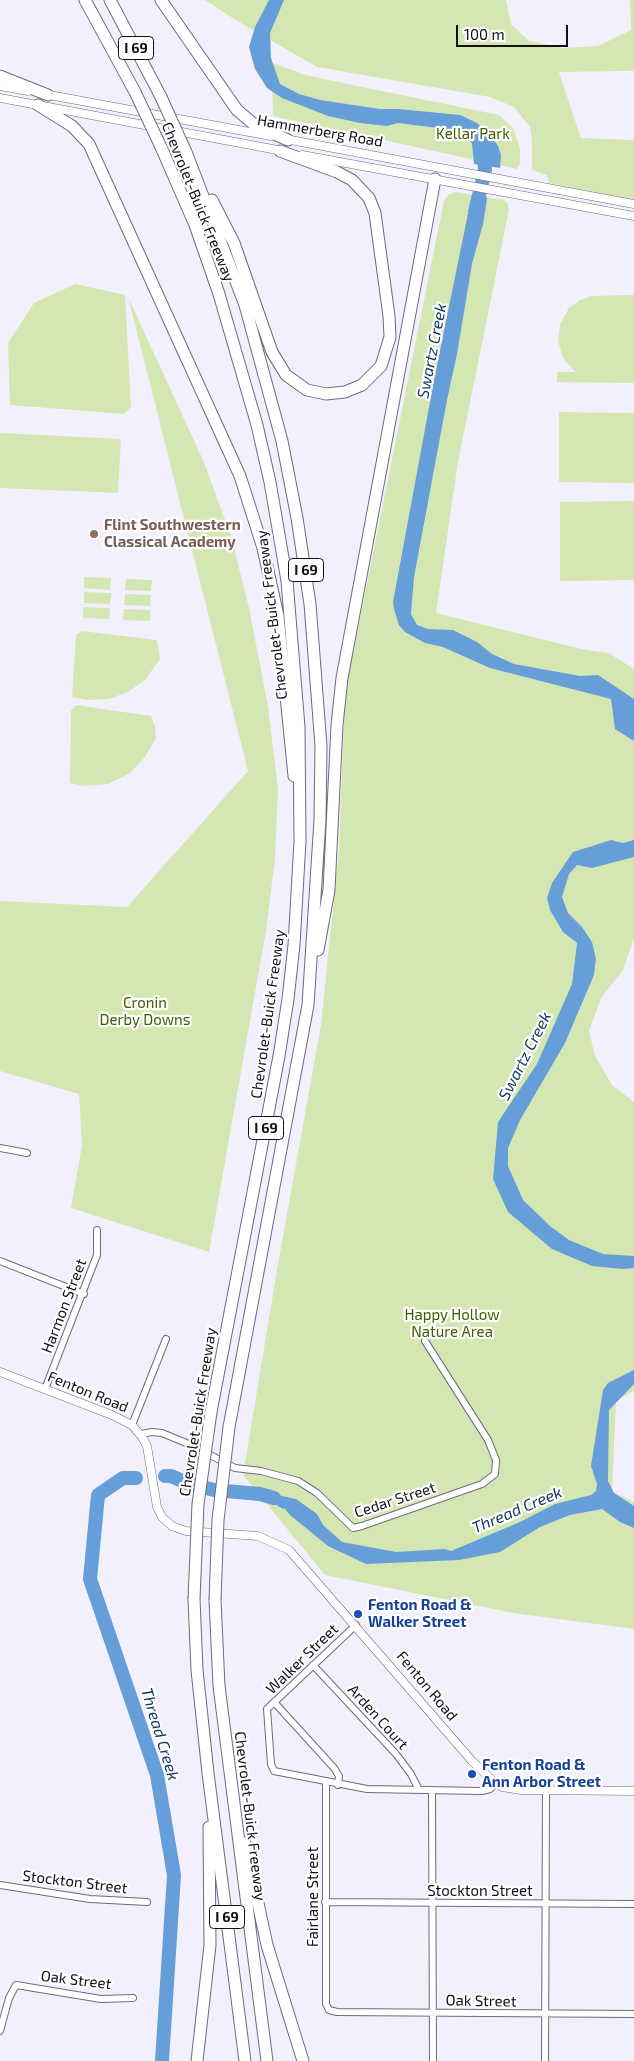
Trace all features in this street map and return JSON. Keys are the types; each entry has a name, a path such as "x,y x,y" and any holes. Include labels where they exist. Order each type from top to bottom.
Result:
{"highway":[{"path":"79,0 100,30"},
{"name":"Chevrolet-Buick Freeway","path":"85,0 135,92 161,147 195,225 229,326 257,426 270,482 286,581 300,727 300,841 294,945 279,1056 211,1412 199,1497 194,1599 197,1670 208,1773 245,2061"},
{"name":"Chevrolet-Buick Freeway","path":"110,0 161,97 187,154 230,262 260,356 282,441 304,554 315,643 322,782 308,1005 229,1427 218,1520 215,1600 219,1686 267,2061"},
{"path":"161,0 237,110 256,126 288,140"},
{"path":"0,76 48,95"},
{"path":"38,105 72,126 89,144 240,476 263,548 278,616 300,841"},
{"path":"187,154 228,228 268,341 280,367 292,380 307,390 326,394 345,392 362,385 376,373 388,348 389,316 375,213 364,191 346,176 280,151"},
{"path":"308,1005 329,890 334,809 336,725 341,686 435,179"},
{"path":"197,2061 210,1945 208,1773"},
{"path":"232,1789 257,1893 267,1945 303,2061"}],"street":[{"name":"Hammerberg Road","path":"0,86 634,204"},
{"name":"Hammerberg Road","path":"0,98 634,216"},
{"path":"426,165 433,171 435,179"},
{"path":"0,1148 28,1153"},
{"name":"Harmon Street","path":"46,1390 84,1294 97,1255 97,1230"},
{"path":"0,1261 84,1294"},
{"path":"132,1425 166,1339"},
{"name":"Cedar Street","path":"141,1434 148,1432 162,1433 191,1445 235,1468 261,1471 298,1481 317,1493 353,1528 362,1526 482,1484 495,1474 496,1460 488,1440 425,1341"},
{"name":"Fenton Road","path":"0,1372 112,1415 132,1425 141,1434 148,1452 156,1507 168,1523 186,1531 258,1536 286,1547 298,1557 475,1765 496,1784"},
{"name":"Walker Street","path":"326,1782 274,1771 271,1764 266,1712 274,1702 356,1625"},
{"name":"Arden Court","path":"313,1665 396,1754 411,1774 419,1790"},
{"path":"274,1702 334,1768 339,1776 338,1785"},
{"path":"326,1782 367,1789 486,1790 496,1784 517,1790 634,1791"},
{"name":"Fairlane Street","path":"326,1782 326,2004 329,2010"},
{"path":"432,1790 433,2061"},
{"path":"546,1791 546,2061"},
{"name":"Stockton Street","path":"0,1885 90,1900 147,1902"},
{"name":"Stockton Street","path":"325,1902 634,1904"},
{"name":"Oak Street","path":"0,2031 9,1998 15,1986 101,1999 133,1998"},
{"name":"Oak Street","path":"329,2010 337,2012 634,2014"}],"green space":[{"name":"Kellar Park","path":"205,0 506,0 511,24 529,41 563,48 598,46 631,30 630,0 634,0 634,71 559,72 581,138 634,140 634,200 549,183 547,175 532,170 530,127 514,107 490,97 317,67"},
{"name":"Kellar Park","path":"272,63 309,76 499,115 513,128 520,148 520,164 517,169 273,116"},
{"name":"Happy Hollow Nature Area","path":"456,192 504,200 508,204 509,210 458,462 436,613 586,650 609,653 634,669 634,938 623,970 601,998 589,1031 595,1056 612,1085 634,1102 634,1391 616,1401 612,1491 634,1502 634,1629 513,1613 325,1575 243,1475 278,1264 321,1025 339,850 345,693 444,201 448,195"},
{"path":"75,284 125,295 131,407 124,414 10,405 8,343 34,303"},
{"path":"634,295 634,383 557,382 557,372 575,372 563,358 558,341 560,324 569,308 580,300 592,296"},
{"name":"Cronin Derby Downs","path":"128,297 203,460 231,536 249,608 268,706 278,789 275,859 266,931 209,1252 71,1208 82,1145 79,1094 0,1071 0,901 127,907 248,771"},
{"path":"559,412 634,413 634,483 559,482"},
{"path":"0,433 121,439 118,493 0,488"},
{"path":"634,501 634,580 560,581 560,502"},
{"path":"84,577 111,578 110,590 84,588"},
{"path":"126,579 152,580 151,591 125,590"},
{"path":"84,592 111,593 110,604 84,603"},
{"path":"125,594 151,595 150,606 124,605"},
{"path":"83,607 110,608 109,619 83,618"},
{"path":"124,609 150,610 150,621 123,620"},
{"path":"82,631 157,640 160,659 145,680 128,692 109,699 87,700 72,697 76,635"},
{"path":"76,705 151,716 156,738 145,757 129,774 108,784 84,786 70,783 71,711"}],"water":[{"path":"269,0 284,0 270,33 271,58 280,84 299,94 320,100 380,109 460,115 477,123 491,136 498,146 501,155 500,168 474,164 472,143 454,130 398,123 387,126 360,123 328,116 282,98 267,88 255,69 249,47 255,27"},
{"path":"472,194 487,197 486,206 472,264 457,354 414,577 411,614 417,625 428,629 453,630 477,642 492,654 514,664 580,676 598,675 634,699 634,741 615,729 611,699 490,668 443,647 425,643 405,632 399,625 394,609 393,602 435,375"},
{"path":"611,840 623,843 634,840 634,857 592,868 577,865 569,874 562,897 568,913 582,927 592,942 596,959 594,975 565,1043 520,1120 508,1148 508,1166 523,1200 550,1226 569,1240 603,1254 634,1256 634,1268 623,1269 592,1266 552,1249 508,1212 493,1179 498,1122 537,1064 572,984 577,943 563,932 550,910 547,898 552,883 573,852"},
{"path":"634,1370 634,1384 609,1410 608,1481 614,1493 634,1506 634,1528 620,1522 602,1509 570,1515 540,1527 500,1552 459,1560 366,1564 328,1546 284,1508 268,1500 263,1500 254,1490 296,1499 317,1514 323,1525 342,1542 396,1552 445,1549 451,1551 520,1522 555,1504 591,1495 596,1491 597,1484 591,1466 603,1390 608,1383"}],"waterway":[{"name":"Swartz Creek","path":"475,212 485,170 484,148"},
{"name":"Thread Creek","path":"165,1476 171,1476 187,1483 214,1490 260,1494 274,1498"},
{"name":"Thread Creek","path":"136,1478 123,1478 98,1495 90,1579 157,1775 174,1875 162,2061"}],"place":[{"name":"Flint Southwestern Classical Academy","path":"94,534"},
{"name":"Fenton Road & Walker Street","path":"358,1614"},
{"name":"Fenton Road & Ann Arbor Street","path":"472,1774"}]}
